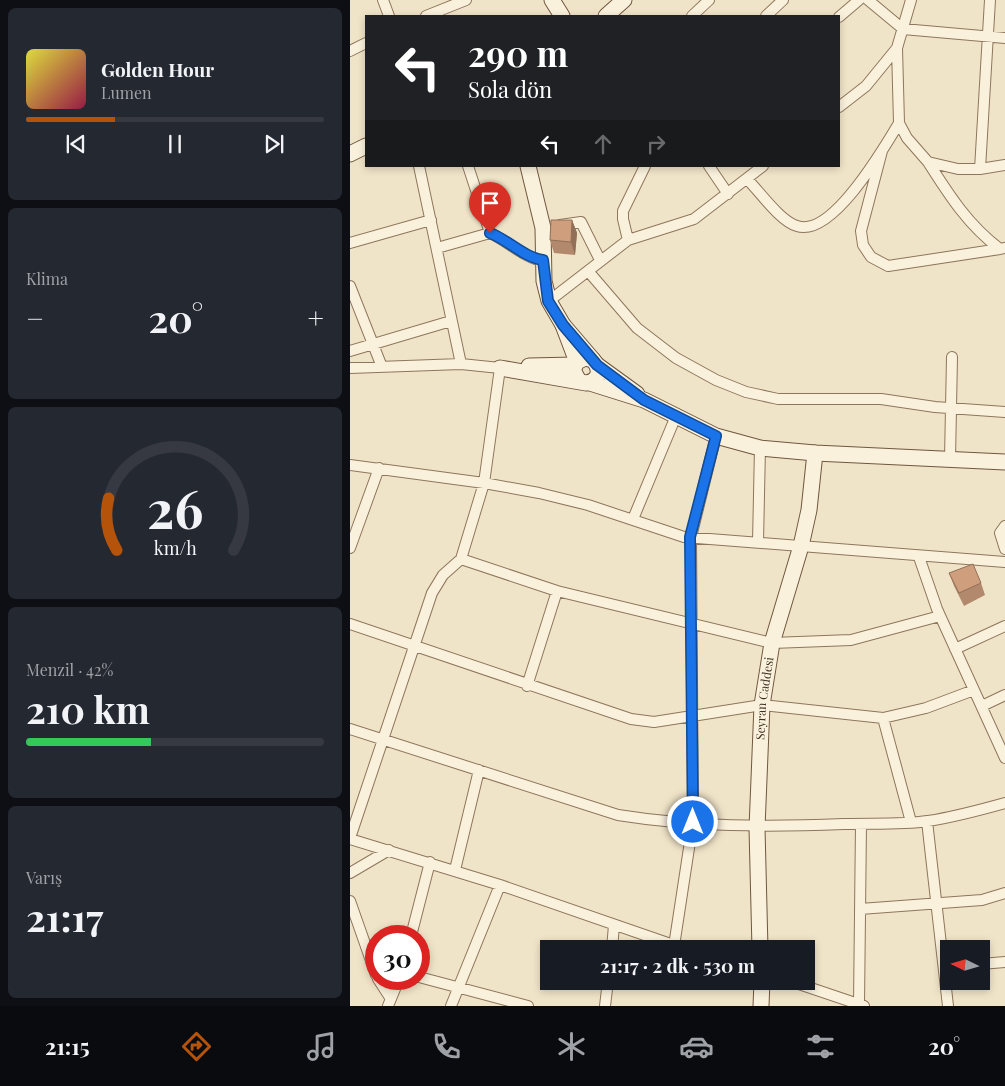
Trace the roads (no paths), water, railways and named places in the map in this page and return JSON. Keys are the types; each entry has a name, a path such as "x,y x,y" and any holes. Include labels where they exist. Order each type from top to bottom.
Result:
{"street":[{"path":"383,0 389,15"},
{"path":"428,15 466,0"},
{"path":"552,0 561,15"},
{"path":"607,15 624,0"},
{"path":"693,15 710,0"},
{"path":"767,15 783,0"},
{"path":"840,16 859,0"},
{"path":"868,0 903,29 1005,38"},
{"path":"911,0 897,48 899,123 907,138 928,162 963,216 984,237 1002,249"},
{"path":"980,168 990,0"},
{"path":"350,51 365,44"},
{"path":"840,106 866,86 897,48"},
{"path":"748,179 789,223 806,228 824,220 854,190 899,123"},
{"path":"350,154 365,146"},
{"path":"882,151 861,231 863,245 871,257 888,266 1002,249"},
{"path":"928,162 958,169 1005,165"},
{"path":"419,167 461,364"},
{"path":"468,167 490,233"},
{"path":"528,167 543,228 543,260 548,301 563,325 595,363 598,376 584,382"},
{"path":"628,240 622,219 623,211 645,167"},
{"path":"710,167 728,194"},
{"path":"548,301 628,240 694,219 762,167"},
{"path":"350,244 432,220"},
{"path":"543,228 581,222 600,260"},
{"path":"437,248 490,233 506,240 528,256 543,260"},
{"path":"588,271 632,322 660,346 676,358 716,380 746,392 778,400 881,399 951,408 1005,412"},
{"path":"350,286 382,367"},
{"path":"350,351 451,321"},
{"path":"563,325 576,364 574,374 584,382"},
{"path":"950,459 952,357"},
{"path":"500,368 576,364 585,358 595,363 644,400"},
{"path":"350,368 461,364 500,368 584,382 644,400 716,436 760,448 815,453 1005,462"},
{"path":"500,368 484,482 462,559 443,575 432,593 412,646 350,838 500,885 658,940"},
{"path":"632,519 676,416"},
{"path":"680,940 693,822 690,537 716,436"},
{"path":"758,542 760,448"},
{"name":"Seyran Caddesi","path":"760,940 757,828 762,705 772,643 801,546 809,510 815,453"},
{"path":"350,465 484,482 588,504 690,537 919,557 1005,562"},
{"path":"350,548 379,468"},
{"path":"1005,526 1000,533 1005,549"},
{"path":"919,557 940,616 1005,758"},
{"path":"462,559 557,591 691,625 772,643 851,640 940,616"},
{"path":"527,686 557,591"},
{"path":"350,624 631,720 654,722 693,718 762,705 883,718 926,708 974,690"},
{"path":"955,649 1005,626"},
{"path":"982,706 1005,695"},
{"path":"883,718 911,822"},
{"path":"350,728 618,815 663,822 693,822 757,828 911,822 927,821 1005,803"},
{"path":"454,870 479,770"},
{"path":"927,821 943,940"},
{"path":"815,989 862,1005 861,824"},
{"path":"350,873 390,850"},
{"path":"414,925 430,862"},
{"path":"451,1006 500,885"},
{"path":"860,909 982,900 1005,893"},
{"path":"350,901 365,943"},
{"path":"613,940 614,925"},
{"path":"990,963 1005,962"},
{"path":"430,980 528,1006"},
{"path":"384,990 390,1002"},
{"path":"390,1002 395,990"},
{"path":"604,1006 607,990"},
{"path":"761,1006 762,990"},
{"path":"948,990 948,1006"}]}
